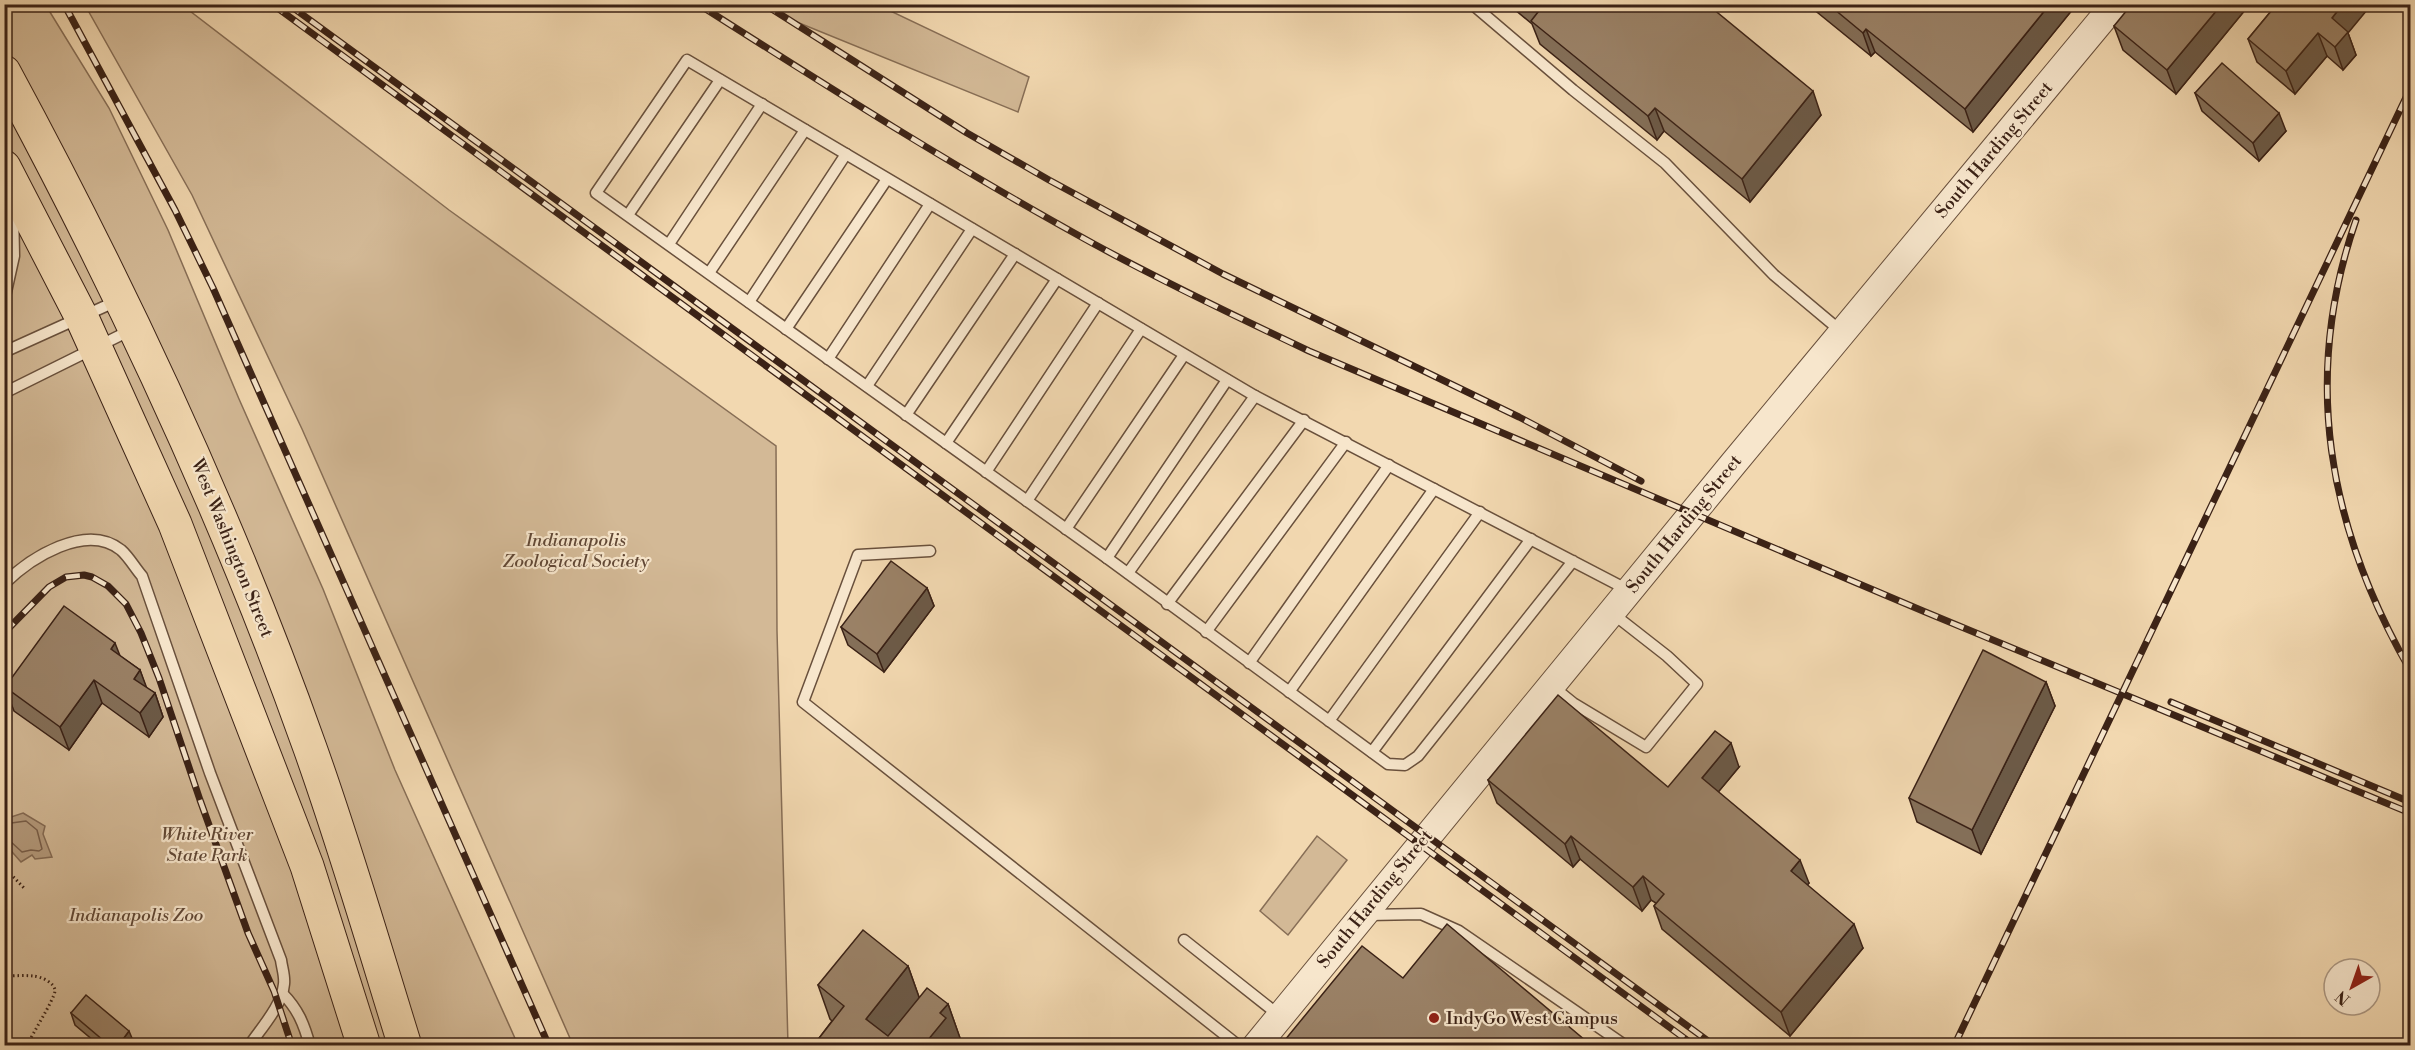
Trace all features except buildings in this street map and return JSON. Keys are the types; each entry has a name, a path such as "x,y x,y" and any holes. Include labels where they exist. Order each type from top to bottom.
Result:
{"main road":[{"name":"West Washington Street","path":"4,72 122,298 203,474 266,630 346,851 405,1046"},
{"path":"8,174 82,318 166,505 307,866 364,1046"}],"street":[{"name":"South Harding Street","path":"1256,1046 1551,685 2115,4"}],"lane":[{"path":"1472,4 1573,90 1665,163 1774,275 1842,333"},
{"path":"1573,561 1418,756 1406,765 1388,764 1167,604 1128,573 596,193 687,60 1255,396 1304,420 1434,489 1480,512 1630,591"},
{"path":"628,215 720,80"},
{"path":"669,244 762,104"},
{"path":"709,273 805,130"},
{"path":"749,302 846,154"},
{"path":"4,301 14,256 8,174"},
{"path":"786,329 887,179"},
{"path":"828,359 930,204"},
{"path":"867,386 972,229"},
{"path":"906,415 1015,254"},
{"path":"946,443 1057,279"},
{"path":"4,352 122,298"},
{"path":"986,472 1098,303"},
{"path":"4,393 136,328"},
{"path":"1027,501 1141,329"},
{"path":"1066,529 1185,354"},
{"path":"1107,558 1227,380"},
{"path":"1128,573 1255,396"},
{"path":"1167,604 1304,420"},
{"path":"1206,632 1346,442"},
{"path":"1249,663 1389,465"},
{"path":"1289,692 1434,489"},
{"path":"1329,721 1480,512"},
{"path":"1372,752 1531,539"},
{"path":"4,584 15,573 51,550 72,542 96,540 120,550 142,576 210,773 281,960 284,977 282,993 249,1046"},
{"path":"930,551 858,555 803,702 1239,1046"},
{"path":"1551,685 1574,703 1646,747 1697,684 1667,656 1612,613"},
{"path":"1362,916 1421,914 1459,930 1626,1046"},
{"path":"1184,940 1280,1016"},
{"path":"282,993 294,1004 302,1017 310,1046"}],"path":[{"path":"4,867 24,888"},
{"path":"4,976 34,975 54,987 55,991 27,1046"}],"green space":[{"name":"White River State Park","path":"45,4 109,108 168,230 239,399 323,589 395,770 518,1045 5,1046 4,5"},
{"name":"Indianapolis Zoological Society","path":"85,5 182,5 449,210 776,446 777,631 788,1045 573,1045 302,429 192,195"},
{"path":"755,5 878,5 1029,77 1018,112"},
{"path":"1317,836 1347,860 1288,935 1260,911"}],"water":[{"path":"23,813 45,826 43,834 52,857 35,859 32,855 21,862 5,844 5,819"}],"railway":[{"path":"64,4 175,210 213,288 549,1046"},
{"path":"272,4 1695,1046"},
{"path":"288,4 1715,1046"},
{"path":"698,4 894,127 1044,216 1147,272 1309,351 1923,611 2410,813"},
{"path":"764,4 967,133 1049,180 1223,274 1519,417 1641,481"},
{"path":"1954,1046 2410,89"},
{"path":"2356,220 2339,279 2330,337 2327,395 2332,451 2342,507 2359,562 2382,616 2410,670"},
{"path":"4,633 49,587 66,577 84,575 92,577 108,586 126,604 141,633 159,678 248,933 274,991 292,1046"},
{"path":"2171,702 2410,802"}],"place":[{"name":"IndyGo West Campus","path":"1434,1018"}],"park label":[{"name":"Indianapolis Zoo","path":"136,915"}]}
